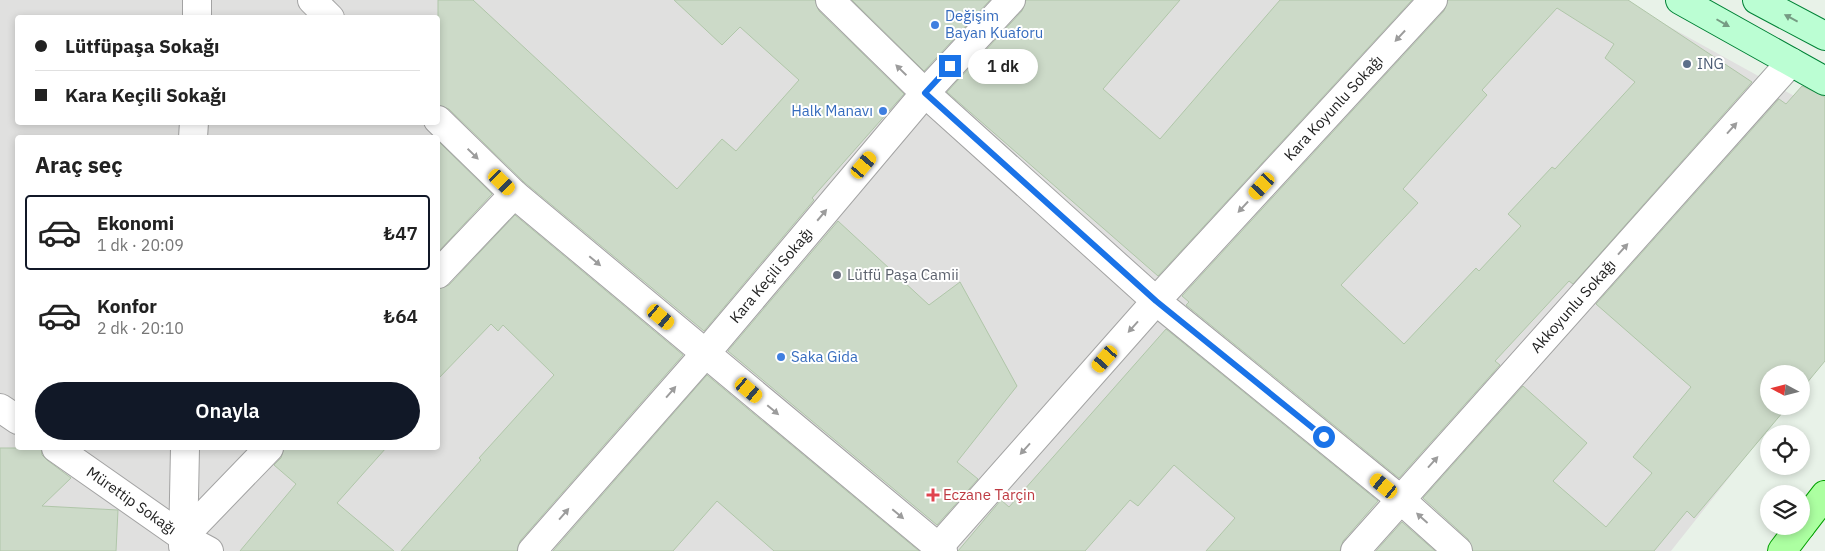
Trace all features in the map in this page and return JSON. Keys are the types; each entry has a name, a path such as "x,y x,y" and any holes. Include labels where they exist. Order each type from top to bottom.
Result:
{"main road":[{"path":"1680,0 1825,81"},
{"path":"1757,0 1825,36"},
{"path":"1810,514 1825,495"},
{"path":"1782,551 1794,535"}],"street":[{"path":"196,15 197,0"},
{"path":"312,0 327,15"},
{"path":"830,0 925,93 1156,301 1400,499 1458,551"},
{"name":"Kara Keçili Sokağı","path":"532,551 705,354 925,93 1011,0"},
{"name":"Kara Koyunlu Sokağı","path":"939,550 1156,301 1433,0"},
{"name":"Akkoyunlu Sokağı","path":"1355,551 1791,62"},
{"path":"440,122 514,194 939,550"},
{"path":"440,272 514,194"},
{"path":"0,408 15,418"},
{"name":"Mürettip Sokağı","path":"59,450 183,544 209,551"},
{"path":"183,544 185,450"},
{"path":"183,544 268,450"}],"shaded area":[{"path":"0,0 1621,0 1825,113 1802,365 1760,365 1760,415 1779,415 1771,425 1760,425 1760,439 1671,551 0,551"}],"building":[{"path":"438,0 473,0 677,189 722,139 736,151 799,80 740,27 722,45 674,0 815,0 819,11 904,94 812,198 814,200 704,331 524,182 449,109 440,106 440,15 438,15"},
{"path":"852,0 990,0 924,71"},
{"path":"1026,0 1180,0 1103,89 1160,139 1280,0 1412,0 1158,276 947,92 1022,11"},
{"path":"1448,0 1628,0 1752,82 1573,284 1569,281 1495,361 1500,365 1399,478 1186,305 1189,302 1182,296 1444,11","holes":["1557,8 1614,44 1605,58 1635,82 1555,169 1552,167 1508,214 1521,226 1479,271 1476,268 1404,344 1341,285 1418,203 1403,189 1487,95 1482,90"]},
{"path":"1802,86 1825,97 1825,361 1810,379 1810,365 1760,365 1760,415 1780,415 1772,425 1760,425 1760,439 1694,518 1687,511 1654,551 1473,551 1468,539 1423,498 1523,386 1587,443 1553,481 1606,527 1652,473 1633,457 1691,387 1596,304 1779,99 1786,104"},
{"path":"440,143 492,194 440,250"},
{"path":"515,215 683,355 520,541 517,551 401,551 481,460 479,458 554,375 503,325 498,331 491,324 440,377 440,288 449,285"},
{"path":"838,221 929,305 960,282 1017,386 957,462 978,479 937,525 728,351"},
{"path":"1166,329 1378,501 1343,541 1340,551 1206,551 1235,518 1174,465 1138,506 1130,500 1085,551 958,551 1001,500 1009,507"},
{"path":"707,375 919,551 774,551 717,501 673,551 553,551"},
{"path":"0,448 41,450 42,455 47,460 71,478 42,506 118,510 116,551 0,551"},
{"path":"283,450 384,450 337,503 394,551 240,551 296,484 274,465 281,458"},
{"path":"1402,522 1435,551 1376,551"}],"place":[{"name":"Değişim Bayan Kuaforu","path":"935,25"},
{"name":"ING","path":"1687,64"},
{"name":"Halk Manavı","path":"883,111"},
{"name":"Lütfü Paşa Camii","path":"837,275"},
{"name":"Saka Gida","path":"781,357"},
{"name":"Eczane Tarçin","path":"933,495"}],"route":[{"path":"950,66 925,93 1156,301 1324,437"}]}
